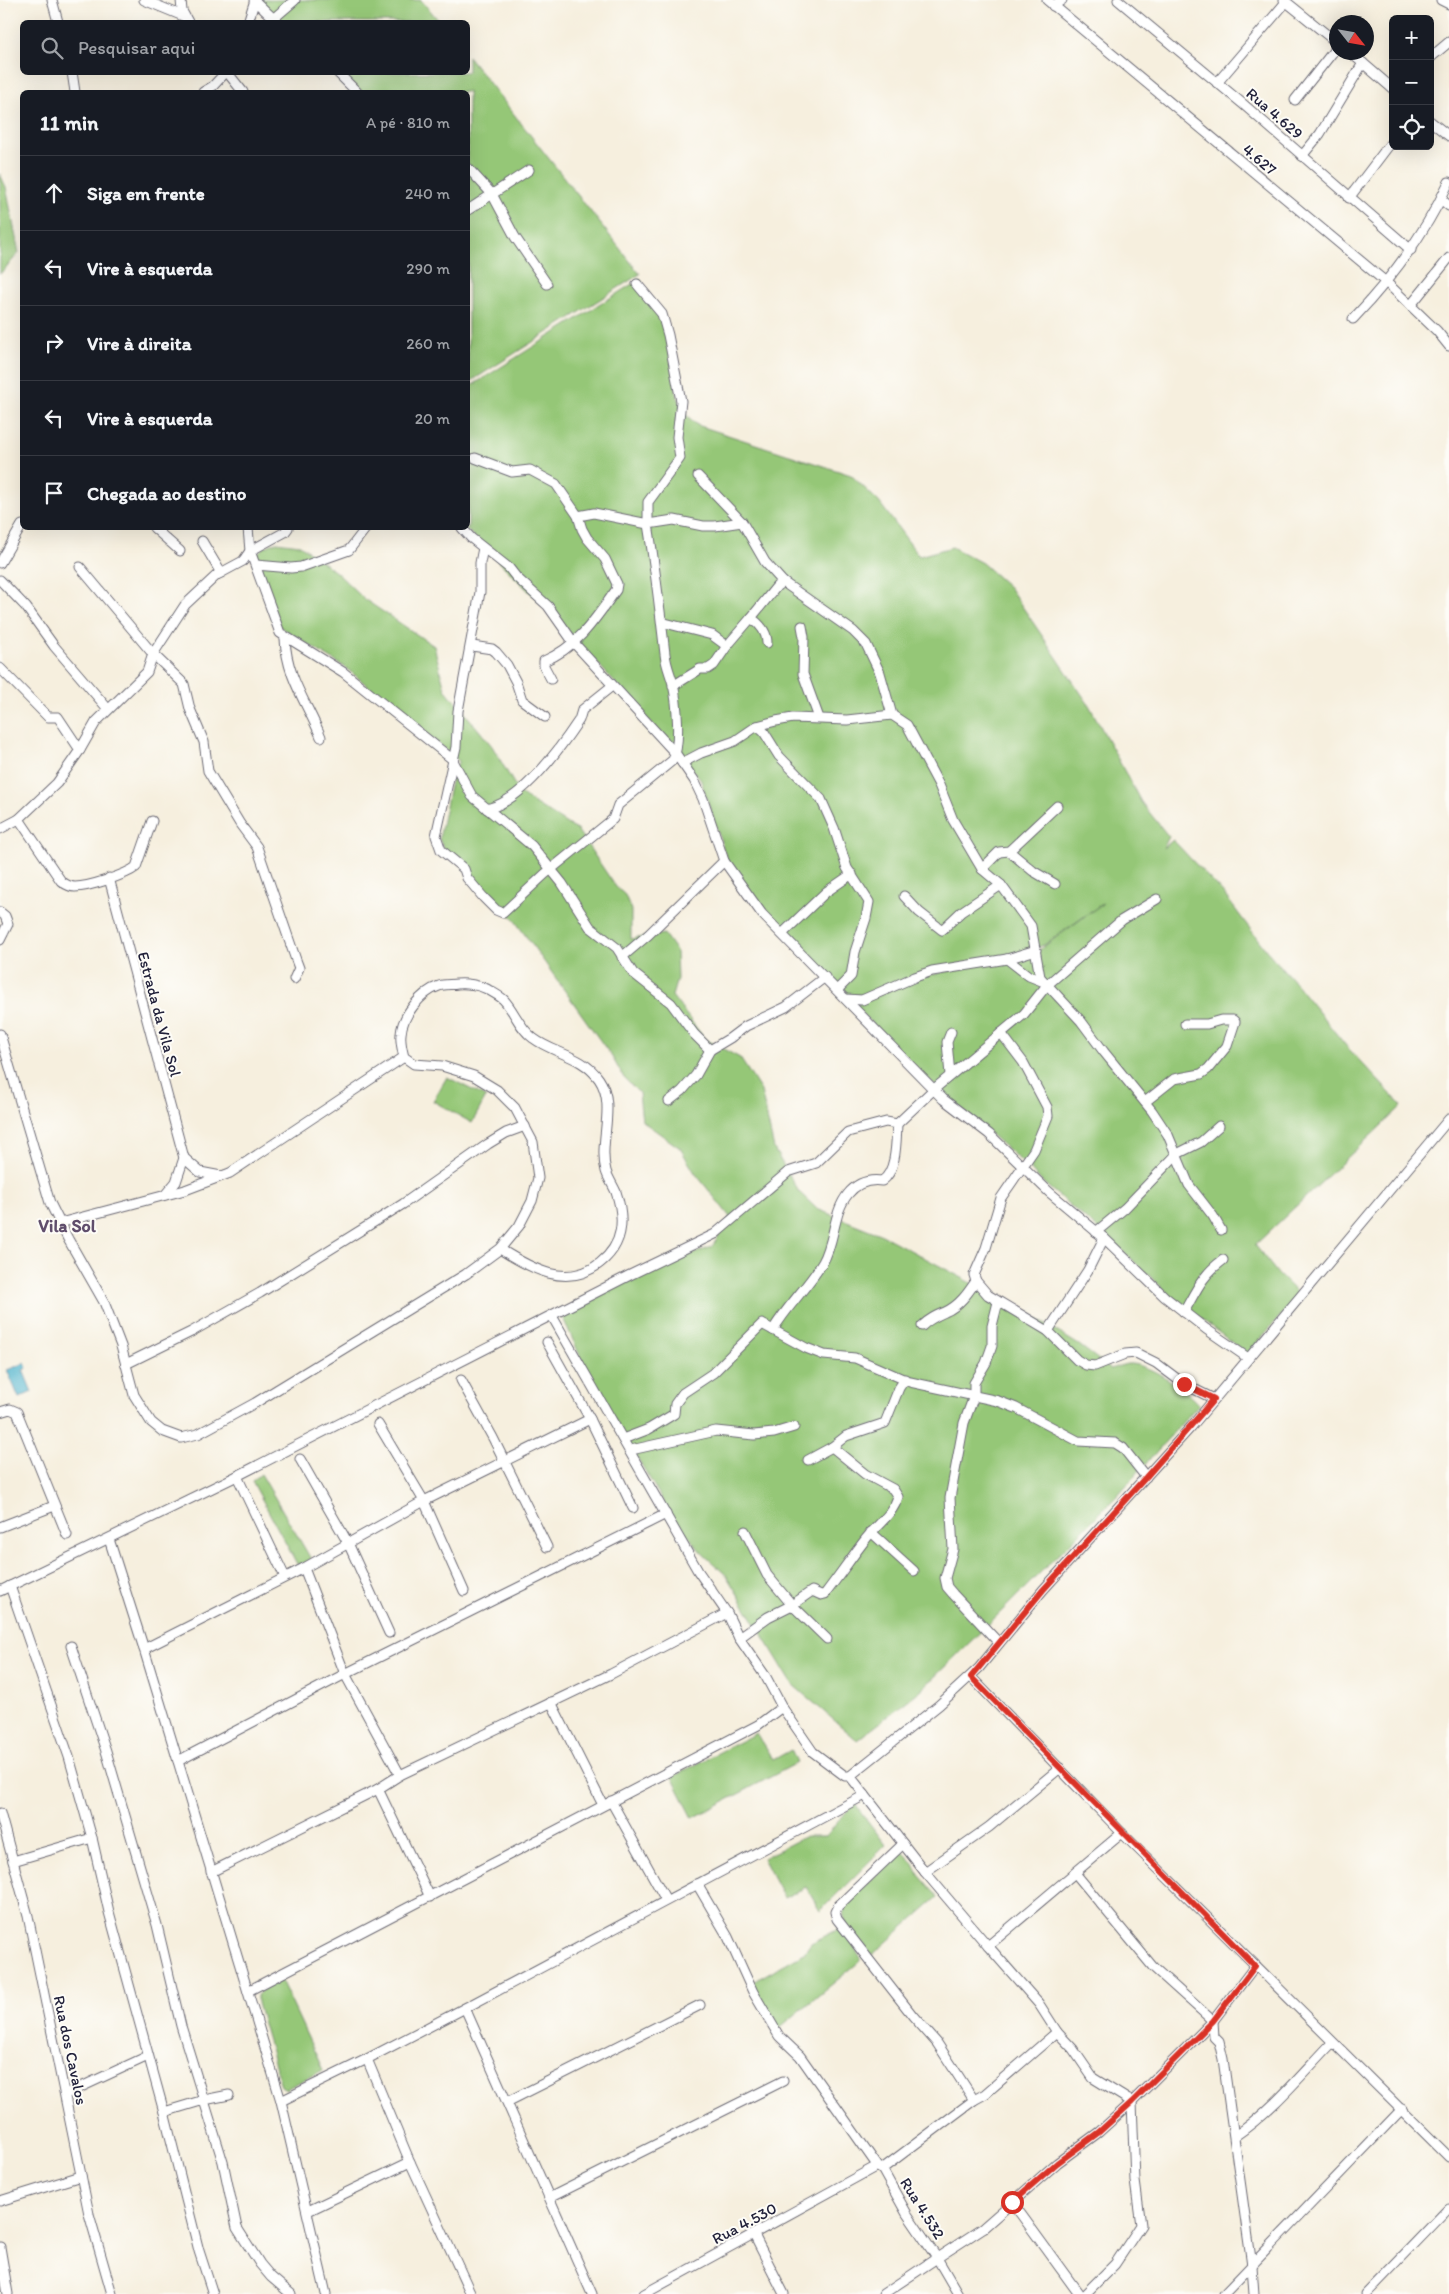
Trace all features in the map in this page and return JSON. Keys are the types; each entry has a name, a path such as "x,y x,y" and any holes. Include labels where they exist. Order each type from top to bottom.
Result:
{"street":[{"path":"52,0 57,20"},
{"path":"144,0 186,19"},
{"path":"181,0 186,19"},
{"path":"249,20 255,0 274,20"},
{"path":"276,20 295,0"},
{"path":"1050,3 1062,0"},
{"name":"Rua 4.629","path":"1118,0 1411,250"},
{"path":"1441,0 1449,4"},
{"path":"1217,83 1285,1 1329,36"},
{"name":"4.627","path":"1050,3 1387,283 1411,305 1449,346"},
{"path":"1434,55 1449,42"},
{"path":"1294,100 1329,57"},
{"path":"1359,60 1389,86"},
{"path":"1302,156 1320,134 1363,63"},
{"path":"72,75 75,90"},
{"path":"206,90 224,75"},
{"path":"229,75 241,90"},
{"path":"340,75 354,90"},
{"path":"1434,124 1449,136"},
{"path":"1349,198 1389,145"},
{"path":"470,170 492,194 515,237 547,284"},
{"path":"470,209 529,170"},
{"path":"1353,319 1387,283 1411,250 1449,182"},
{"path":"1441,199 1449,206"},
{"path":"1411,305 1449,258"},
{"path":"483,548 480,563 480,592 472,646 458,711 456,747 436,841 441,850 464,869 467,878 483,897 496,910 504,913 552,869 613,819 618,805 673,760 676,754 677,721 673,686 665,655 662,620 648,524 648,502 680,458 677,437 681,401 662,314 637,284"},
{"path":"475,458 512,472 530,470 546,478 562,490 578,516 582,529 606,559 617,587 586,631 574,643 544,661 544,666 551,679"},
{"path":"698,476 742,522 765,562 783,582 853,631 866,644 880,673 892,715"},
{"path":"578,516 594,514 648,524 674,520 709,526 742,522"},
{"path":"0,563 20,528"},
{"path":"156,530 180,551"},
{"path":"248,530 250,551 277,628 285,638 343,672 452,759 472,796 532,846 552,869 590,927 617,948 632,973 671,1003 694,1034 710,1050"},
{"path":"0,829 19,819 57,783 80,750 96,722 147,672 152,654 185,605 221,573 243,561 250,551 286,530"},
{"path":"256,565 291,568 350,550 365,530"},
{"path":"464,530 483,548 509,568 516,577 548,606 574,643 676,754 694,780 703,799 724,861 762,914 933,1090 960,1114 989,1134 1024,1166 1048,1192 1104,1238 1184,1312 1248,1358"},
{"path":"202,541 221,573"},
{"path":"80,567 152,654 184,684 190,709 204,742 208,772 257,847 299,968 294,979"},
{"path":"0,580 20,599 54,646 108,709"},
{"path":"673,686 700,670 708,669 714,665 727,646 777,586 783,582"},
{"path":"751,618 767,636 767,643"},
{"path":"662,620 665,623 712,635 727,646"},
{"path":"802,626 803,674 819,718"},
{"path":"285,638 285,657 300,697 321,737"},
{"path":"472,646 492,649 496,652 507,665 522,700 545,717"},
{"path":"0,668 48,717 58,718 80,750"},
{"path":"487,809 500,806 540,773 568,736 582,710 612,686"},
{"path":"682,763 701,753 735,741 757,726 793,718 847,720 892,715 907,724 948,803 953,820 982,869 1001,885 1031,926 1039,971 1045,984"},
{"path":"757,726 764,732 779,756 821,799 834,828 842,857 869,902 855,952 851,976 837,990"},
{"path":"982,869 999,852 1009,851 1036,823 1057,806"},
{"path":"19,819 60,881 77,887 109,878 136,867 152,820"},
{"path":"1009,851 1033,871 1055,884"},
{"path":"622,957 648,935 724,861"},
{"path":"782,934 826,892 852,874"},
{"name":"Estrada da Vila Sol","path":"109,878 184,1158"},
{"path":"904,896 919,912 942,930 961,912 1001,885"},
{"path":"773,1330 823,1261 847,1195 865,1182 871,1180 882,1181 887,1175 895,1147 897,1124 950,1075 1024,1014 1045,984 1122,920 1157,898"},
{"path":"0,912 5,916 8,924 0,940"},
{"path":"846,999 862,1000 932,971 1007,960 1036,950"},
{"path":"1007,960 1045,984 1081,1021 1145,1102 1168,1135 1189,1185 1213,1216 1221,1230"},
{"path":"669,1101 682,1091 696,1075 710,1050 746,1026 786,1007 825,977"},
{"path":"0,1034 50,1202 104,1302 126,1364 134,1395 151,1422 170,1436 188,1438 255,1403 466,1274 500,1249 519,1226 532,1201 538,1178 536,1156 525,1126 515,1108 497,1090 474,1076 442,1066 414,1064 404,1057 400,1033 412,1009 422,996 439,986 463,984 484,988 503,1000 517,1021 532,1037 547,1047 570,1055 588,1066 600,1080 606,1096 603,1148 606,1171 622,1214 621,1232 614,1249 600,1264 584,1272 566,1276 545,1274 526,1266 500,1249"},
{"path":"1145,1102 1174,1079 1201,1074 1208,1069 1227,1046 1235,1022 1228,1019 1207,1024 1185,1024"},
{"path":"950,1075 947,1042 951,1032"},
{"path":"1001,1033 1023,1062 1048,1111 1042,1134 1024,1166 1001,1198 986,1248 974,1274 976,1281 984,1291 998,1302 1048,1331 1077,1360 1086,1365 1095,1366 1125,1354 1136,1353 1156,1363 1184,1384 1214,1399"},
{"path":"60,1223 164,1196 221,1176 249,1162 404,1057"},
{"path":"552,1316 631,1450 698,1571 726,1613 739,1638 766,1678 782,1707 813,1752 844,1776 850,1776 915,1725 971,1677 1043,1590 1214,1399 1449,1119"},
{"path":"0,1591 237,1476 715,1234 773,1183 788,1172 816,1163 848,1132 886,1122 897,1124"},
{"path":"126,1364 191,1332 304,1266 441,1179 488,1144 506,1133 525,1126"},
{"path":"1096,1232 1125,1208 1177,1154 1201,1142 1219,1126"},
{"path":"164,1196 176,1182 184,1158 200,1172 221,1176"},
{"path":"1048,1331 1088,1270 1104,1238"},
{"path":"1184,1312 1201,1280 1208,1271 1223,1260"},
{"path":"922,1326 929,1319 945,1312 960,1302 976,1281"},
{"path":"998,1302 992,1326 992,1346 986,1363 974,1382 974,1396 964,1423 950,1498 953,1522 953,1549 945,1578 947,1587 952,1594 999,1643"},
{"path":"623,1439 649,1429 674,1414 675,1404 683,1393 699,1384 712,1373 762,1324 817,1353 855,1358 905,1379 1016,1408 1078,1441 1116,1443 1123,1448 1146,1477"},
{"path":"547,1342 590,1419 633,1508"},
{"path":"808,1460 832,1447 846,1436 885,1423 899,1388 905,1379"},
{"path":"461,1380 547,1547"},
{"path":"0,1412 10,1409 17,1412 67,1535"},
{"path":"144,1649 304,1568 424,1500 590,1419"},
{"path":"378,1424 424,1500 464,1591"},
{"path":"631,1450 716,1431 754,1435 774,1433 794,1427"},
{"path":"739,1638 778,1611 792,1605 812,1591 821,1595 825,1594 871,1532 892,1511 898,1497 896,1493 888,1485 865,1474 832,1447"},
{"path":"300,1459 348,1544 389,1633"},
{"path":"237,1476 285,1577"},
{"path":"0,1527 54,1506"},
{"path":"178,1761 345,1674 666,1514"},
{"path":"745,1531 767,1575 792,1605 826,1639"},
{"path":"871,1532 914,1571"},
{"path":"109,1539 281,2101 308,2211 323,2292"},
{"path":"304,1568 345,1674 400,1775"},
{"path":"10,1586 69,1757 164,2112 198,2251 214,2294"},
{"path":"211,1872 378,1789 400,1775 611,1674 726,1613"},
{"path":"71,1646 106,1751 148,1894 181,2026 223,2162 237,2228 271,2278 291,2294"},
{"path":"971,1677 1122,1833 1449,2157"},
{"path":"550,1702 607,1803 666,1900"},
{"path":"248,1991 758,1725 782,1707"},
{"path":"925,1872 989,1827 1060,1768"},
{"path":"850,1776 925,1872 1039,2004 1057,2032 1073,2049 1093,2078 1132,2102"},
{"path":"378,1789 430,1896"},
{"path":"281,2101 466,2008 865,1795"},
{"name":"Rua dos Cavalos","path":"0,1812 28,1916 66,2094 89,2214 112,2294"},
{"path":"988,1946 1122,1833"},
{"path":"13,1861 92,1838"},
{"path":"903,1844 838,1906 835,1912 837,1919 913,2016 937,2043 974,2100"},
{"path":"1075,1873 1153,1966 1213,2021 1214,2037 1222,2054 1235,2136 1254,2294"},
{"name":"Rua 4.532","path":"697,1884 728,1937 752,1992 779,2036 800,2056 826,2090 937,2258 883,2294"},
{"path":"958,2294 937,2258 983,2228 1057,2163 1099,2132 1132,2102 1213,2021 1255,1966"},
{"path":"507,2102 700,2006"},
{"path":"466,2008 551,2197 592,2294"},
{"name":"Rua 4.530","path":"644,2294 857,2178 879,2168 985,2094 1057,2032"},
{"path":"1235,2136 1247,2128 1273,2104 1332,2043"},
{"path":"66,2094 148,2056"},
{"path":"367,2059 410,2162 471,2294"},
{"path":"551,2197 783,2081"},
{"path":"164,2112 229,2095"},
{"path":"1085,2294 1115,2264 1141,2225 1135,2182 1132,2102"},
{"path":"1224,2294 1402,2109"},
{"path":"308,2211 410,2162"},
{"path":"0,2201 81,2176"},
{"path":"1012,2202 1079,2294"},
{"path":"1366,2294 1449,2208"},
{"path":"754,2235 784,2294"},
{"path":"0,2247 8,2294"}],"green space":[{"path":"256,0 421,0 438,20 278,20"},
{"path":"470,59 640,274 470,382 470,90 359,90 342,75 470,75"},
{"path":"0,174 6,187 19,253 0,274"},
{"path":"640,279 655,304 666,334 677,394 684,413 697,425 851,475 879,502 919,556 952,547 982,563 1009,587 1089,705 1141,802 1169,837 1163,848 1173,840 1223,893 1266,950 1347,1047 1402,1106 1255,1245 1278,1274 1299,1295 1247,1354 1171,1296 1114,1243 1040,1180 1029,1168 928,1079 854,1006 913,979 1006,958 944,967 872,993 847,997 767,914 727,860 700,778 567,629 467,530 470,530 470,387","holes":["1103,903 1039,950 1013,956 1044,945"]},
{"path":"276,542 300,545 337,573 364,599 434,646 445,689 492,746 520,794 578,831 616,887 625,895 631,910 631,939 664,934 676,951 677,979 672,996 705,1039 740,1058 761,1091 774,1149 799,1192 817,1209 882,1235 1022,1310 1079,1345 1111,1369 1127,1364 1145,1367 1176,1384 1199,1404 1116,1497 1006,1607 921,1690 857,1740 793,1685 726,1575 701,1552 670,1513 590,1378 563,1318 633,1275 712,1247 730,1217 695,1173 680,1148 642,1121 639,1093 624,1078 612,1057 513,918 492,899 465,867 444,850 439,839 453,772 459,761 346,668 280,627 257,554 263,548"},
{"path":"447,1077 486,1097 472,1123 433,1101"},
{"path":"261,1474 311,1559 301,1565 297,1564 252,1481"},
{"path":"756,1733 773,1760 791,1750 797,1763 693,1818 672,1777"},
{"path":"854,1803 886,1845 820,1911 806,1887 784,1898 763,1858 806,1836 826,1836"},
{"path":"902,1851 914,1863 919,1875 938,1897 872,1955 847,1925 844,1919 845,1904"},
{"path":"839,1929 852,1943 861,1958 859,1962 778,2029 751,1983 804,1953 811,1943"},
{"path":"281,1980 323,2070 286,2089 281,2086 257,2003 257,1995 262,1990"}],"water":[{"path":"25,1363 27,1368 23,1370 32,1392 19,1398 7,1370"}],"district":[{"name":"Vila Sol","path":"67,1226"}],"route":[{"path":"1012,2202 1057,2163 1099,2132 1132,2102 1213,2021 1255,1966 1122,1833 971,1677 1043,1590 1191,1427 1214,1399 1184,1384"}]}
